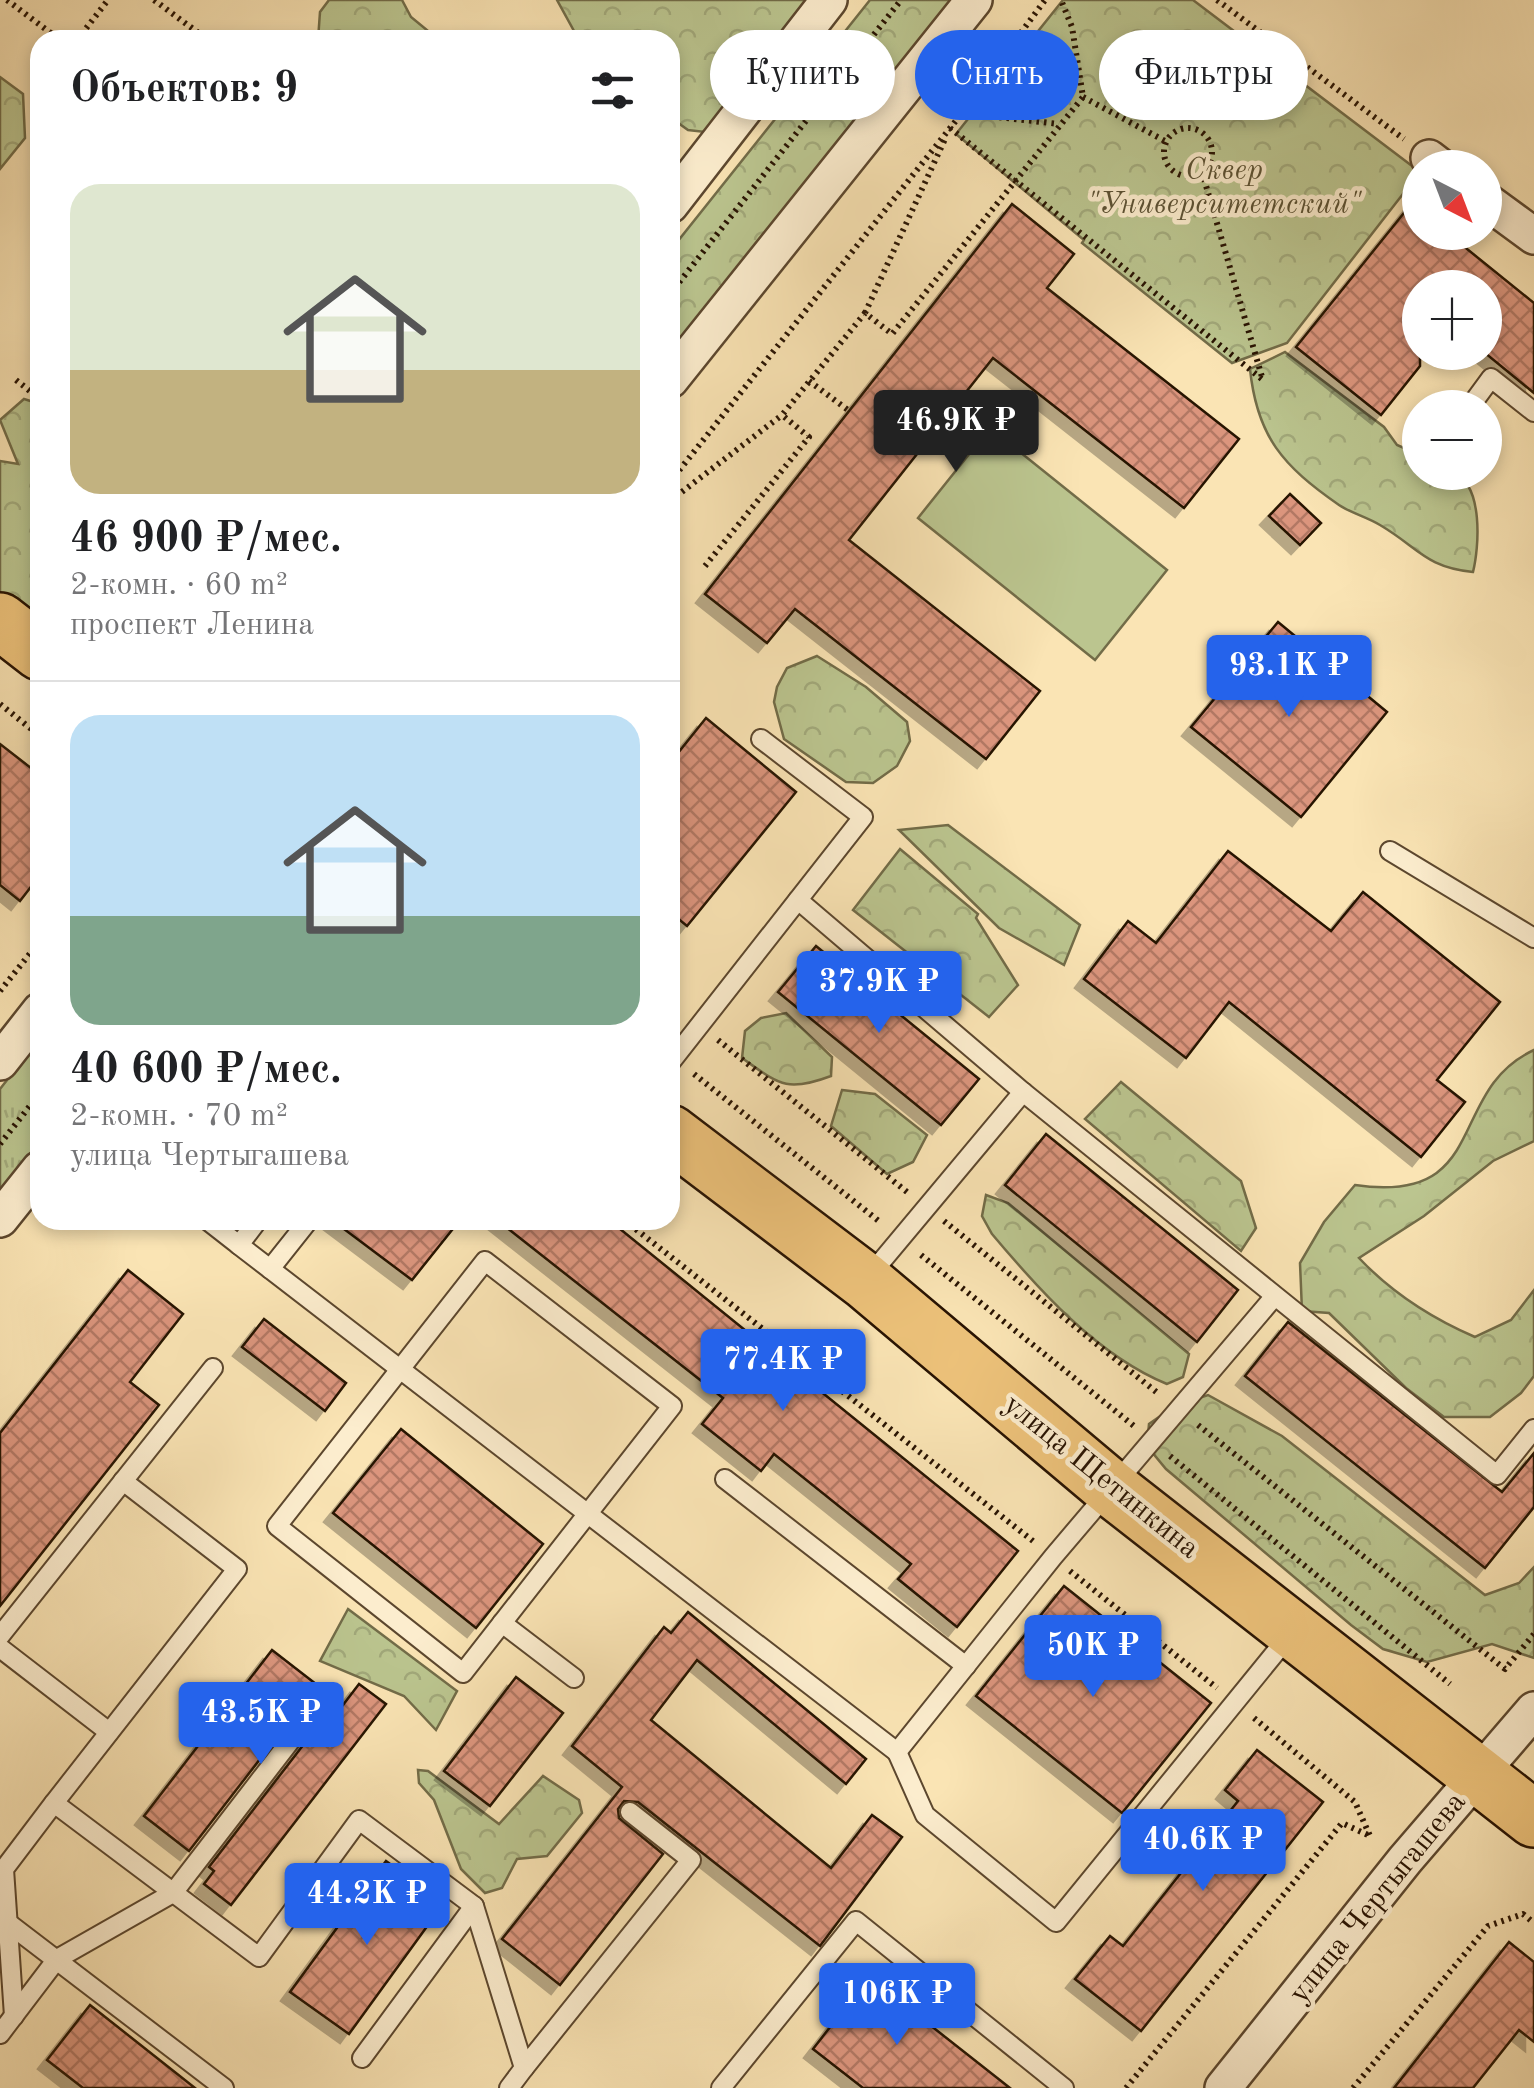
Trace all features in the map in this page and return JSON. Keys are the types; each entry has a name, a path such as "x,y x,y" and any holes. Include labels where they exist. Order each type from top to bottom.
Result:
{"main road":[{"path":"0,621 30,644"},
{"name":"улица Щетинкина","path":"680,1141 865,1281 1112,1489 1534,1819"}],"street":[{"path":"680,193 829,0"},
{"path":"680,368 974,0"},
{"path":"1502,212 1534,236"},
{"path":"0,1062 30,1024"},
{"path":"0,1219 30,1181"},
{"name":"улица Чертыгашева","path":"1223,2088 1405,1860 1534,1710"}],"lane":[{"path":"1482,390 1491,378 1534,412"},
{"path":"680,1051 863,817 760,739"},
{"path":"1390,851 1534,938"},
{"path":"798,900 1274,1298 1496,1475 1534,1429"},
{"path":"865,1281 1024,1092"},
{"path":"219,1230 897,1752 925,1815 1056,1922 1292,1633"},
{"path":"238,1245 250,1230"},
{"path":"270,1269 300,1230"},
{"path":"485,1262 672,1406 588,1514 463,1673 277,1526 485,1262"},
{"path":"897,1752 1053,1557 1274,1298"},
{"path":"0,1636 212,1368"},
{"path":"725,1480 966,1666"},
{"path":"0,2034 7,2010 4,1869 237,1569 123,1481"},
{"path":"502,1623 574,1678"},
{"path":"0,1648 109,1732"},
{"path":"7,2010 58,1959 173,1893 301,1727"},
{"path":"54,1803 258,1957 359,1820 474,1906 524,2068"},
{"path":"509,2088 690,1860 630,1812"},
{"path":"362,2058 474,1906"},
{"path":"720,2088 856,1920 1064,2088"},
{"path":"8,1922 224,2088"}],"path":[{"path":"7,0 47,30"},
{"path":"85,30 108,0"},
{"path":"154,0 194,30"},
{"path":"680,281 902,0"},
{"path":"1022,30 1044,0"},
{"path":"865,313 892,334 1083,97 1072,28 1061,0"},
{"path":"1217,0 1419,150"},
{"path":"1083,97 1165,141"},
{"path":"680,469 956,120"},
{"path":"1019,120 1060,125"},
{"path":"950,127 1263,380 1202,172 1213,150 1198,129 1186,126 1165,141"},
{"path":"680,493 782,415 865,313 950,127"},
{"path":"1165,141 1167,166 1177,174 1202,172"},
{"path":"16,380 30,392"},
{"path":"809,381 848,410"},
{"path":"705,566 809,437 782,415"},
{"path":"0,704 30,728"},
{"path":"0,991 30,954"},
{"path":"700,1026 1506,1669 1534,1634"},
{"path":"680,1067 900,1238 1450,1684"},
{"path":"0,1144 30,1106"},
{"path":"637,1230 1053,1557 1355,1802 1370,1836 1342,1823 1126,2088"},
{"path":"1353,2088 1488,1926 1523,1914 1534,1923"}],"green space":[{"path":"329,0 402,0 411,17 427,30 319,30 320,12"},
{"path":"557,0 810,0 786,30 710,30 710,120 715,120 705,132 688,130 680,124 680,30 574,30"},
{"path":"870,0 955,0 931,30 915,30 915,50 895,75 895,30 846,30"},
{"name":"Сквер \"Университетский\"","path":"1063,0 1193,0 1233,30 1099,30 1099,120 1308,120 1308,87 1402,158 1402,195 1287,343 1232,363 1082,243 1084,240 956,134 967,120 1079,120 1079,30 1039,30"},
{"path":"0,77 23,94 25,138 0,169"},
{"path":"774,120 859,120 680,344 680,238"},
{"path":"1285,352 1384,427 1402,447 1402,490 1470,490 1477,518 1473,572 1433,561 1380,525 1339,505 1302,477 1266,432 1250,369"},
{"path":"24,399 30,401 30,619 0,596 0,461 18,464 0,420"},
{"path":"990,428 1167,570 1095,660 918,518"},
{"path":"817,656 866,687 907,722 910,741 897,766 873,783 846,782 784,739 774,702 777,687 787,668"},
{"path":"948,825 1080,925 1064,965 999,928 899,830"},
{"path":"900,849 978,914 976,918 1018,985 989,1017 853,910"},
{"path":"786,1013 832,1057 831,1076 793,1085 775,1080 742,1058 745,1031 761,1018"},
{"path":"1534,1050 1534,1141 1493,1161 1424,1216 1359,1258 1413,1304 1475,1337 1511,1320 1534,1290 1534,1376 1521,1393 1490,1417 1444,1417 1406,1388 1329,1313 1302,1311 1300,1263 1324,1222 1355,1185 1398,1187 1428,1178 1448,1162 1488,1091 1506,1068"},
{"path":"30,1051 30,1163 0,1201 0,1089"},
{"path":"1121,1082 1241,1181 1256,1228 1241,1251 1085,1119"},
{"path":"842,1090 875,1094 927,1135 913,1162 887,1174 831,1126"},
{"path":"986,1195 1008,1203 1189,1354 1183,1377 1167,1384 1142,1372 1071,1320 992,1234 982,1216"},
{"path":"1208,1395 1282,1436 1485,1595 1519,1583 1534,1567 1534,1658 1492,1644 1427,1662 1383,1649 1351,1625 1166,1469 1147,1446 1149,1424 1175,1406"},
{"path":"348,1609 457,1691 436,1730 404,1696 320,1661"},
{"path":"418,1770 428,1771 499,1824 543,1776 579,1800 582,1813 547,1856 517,1859 502,1888 485,1893 461,1869 434,1800 419,1783"}],"building":[{"path":"1012,204 1074,254 1047,288 1239,439 1184,508 993,358 849,540 1040,691 986,759 795,609 767,643 705,594"},
{"path":"1402,215 1402,250 1468,250 1493,270 1402,270 1402,370 1417,370 1381,415 1296,347"},
{"path":"1502,277 1534,303 1534,393 1502,367"},
{"path":"1290,494 1321,523 1300,545 1269,516"},
{"path":"1278,622 1387,712 1301,817 1191,727"},
{"path":"706,718 796,792 687,926 680,920 680,750"},
{"path":"0,744 30,767 30,888 20,901 0,885"},
{"path":"1228,851 1331,931 1363,892 1500,1002 1437,1080 1465,1102 1421,1157 1229,1002 1186,1058 1084,979 1128,921 1156,943"},
{"path":"816,946 979,1079 941,1125 778,992"},
{"path":"1046,1134 1238,1290 1197,1342 1005,1185"},
{"path":"345,1230 452,1230 412,1280"},
{"path":"510,1230 621,1230 1018,1551 957,1627 898,1579 911,1564 774,1454 761,1471 702,1424 723,1398"},
{"path":"128,1270 183,1314 130,1382 159,1405 0,1606 0,1433"},
{"path":"264,1319 346,1383 325,1411 242,1347"},
{"path":"1288,1322 1502,1492 1534,1453 1534,1507 1485,1568 1245,1376"},
{"path":"401,1429 543,1544 476,1628 333,1513"},
{"path":"1064,1586 1211,1703 1122,1813 976,1696"},
{"path":"688,1612 866,1759 846,1784 697,1660 651,1720 831,1868 872,1815 902,1837 820,1946 638,1802 624,1801 618,1809 619,1818 663,1854 560,1985 502,1939 622,1787 572,1746 664,1627 671,1633"},
{"path":"272,1650 343,1705 359,1684 386,1704 231,1905 204,1884 214,1871 209,1867 311,1735 309,1718 302,1715 291,1719 189,1851 144,1816"},
{"path":"516,1677 563,1713 490,1806 444,1771"},
{"path":"1257,1750 1323,1802 1141,2031 1075,1979 1110,1936 1123,1946 1238,1801 1225,1790"},
{"path":"386,1861 444,1903 349,2034 290,1992"},
{"path":"1509,1942 1534,1962 1534,2042 1519,2030 1473,2088 1394,2088"},
{"path":"869,1977 1010,2088 863,2088 813,2049"},
{"path":"90,2005 195,2088 83,2088 47,2060"}]}
